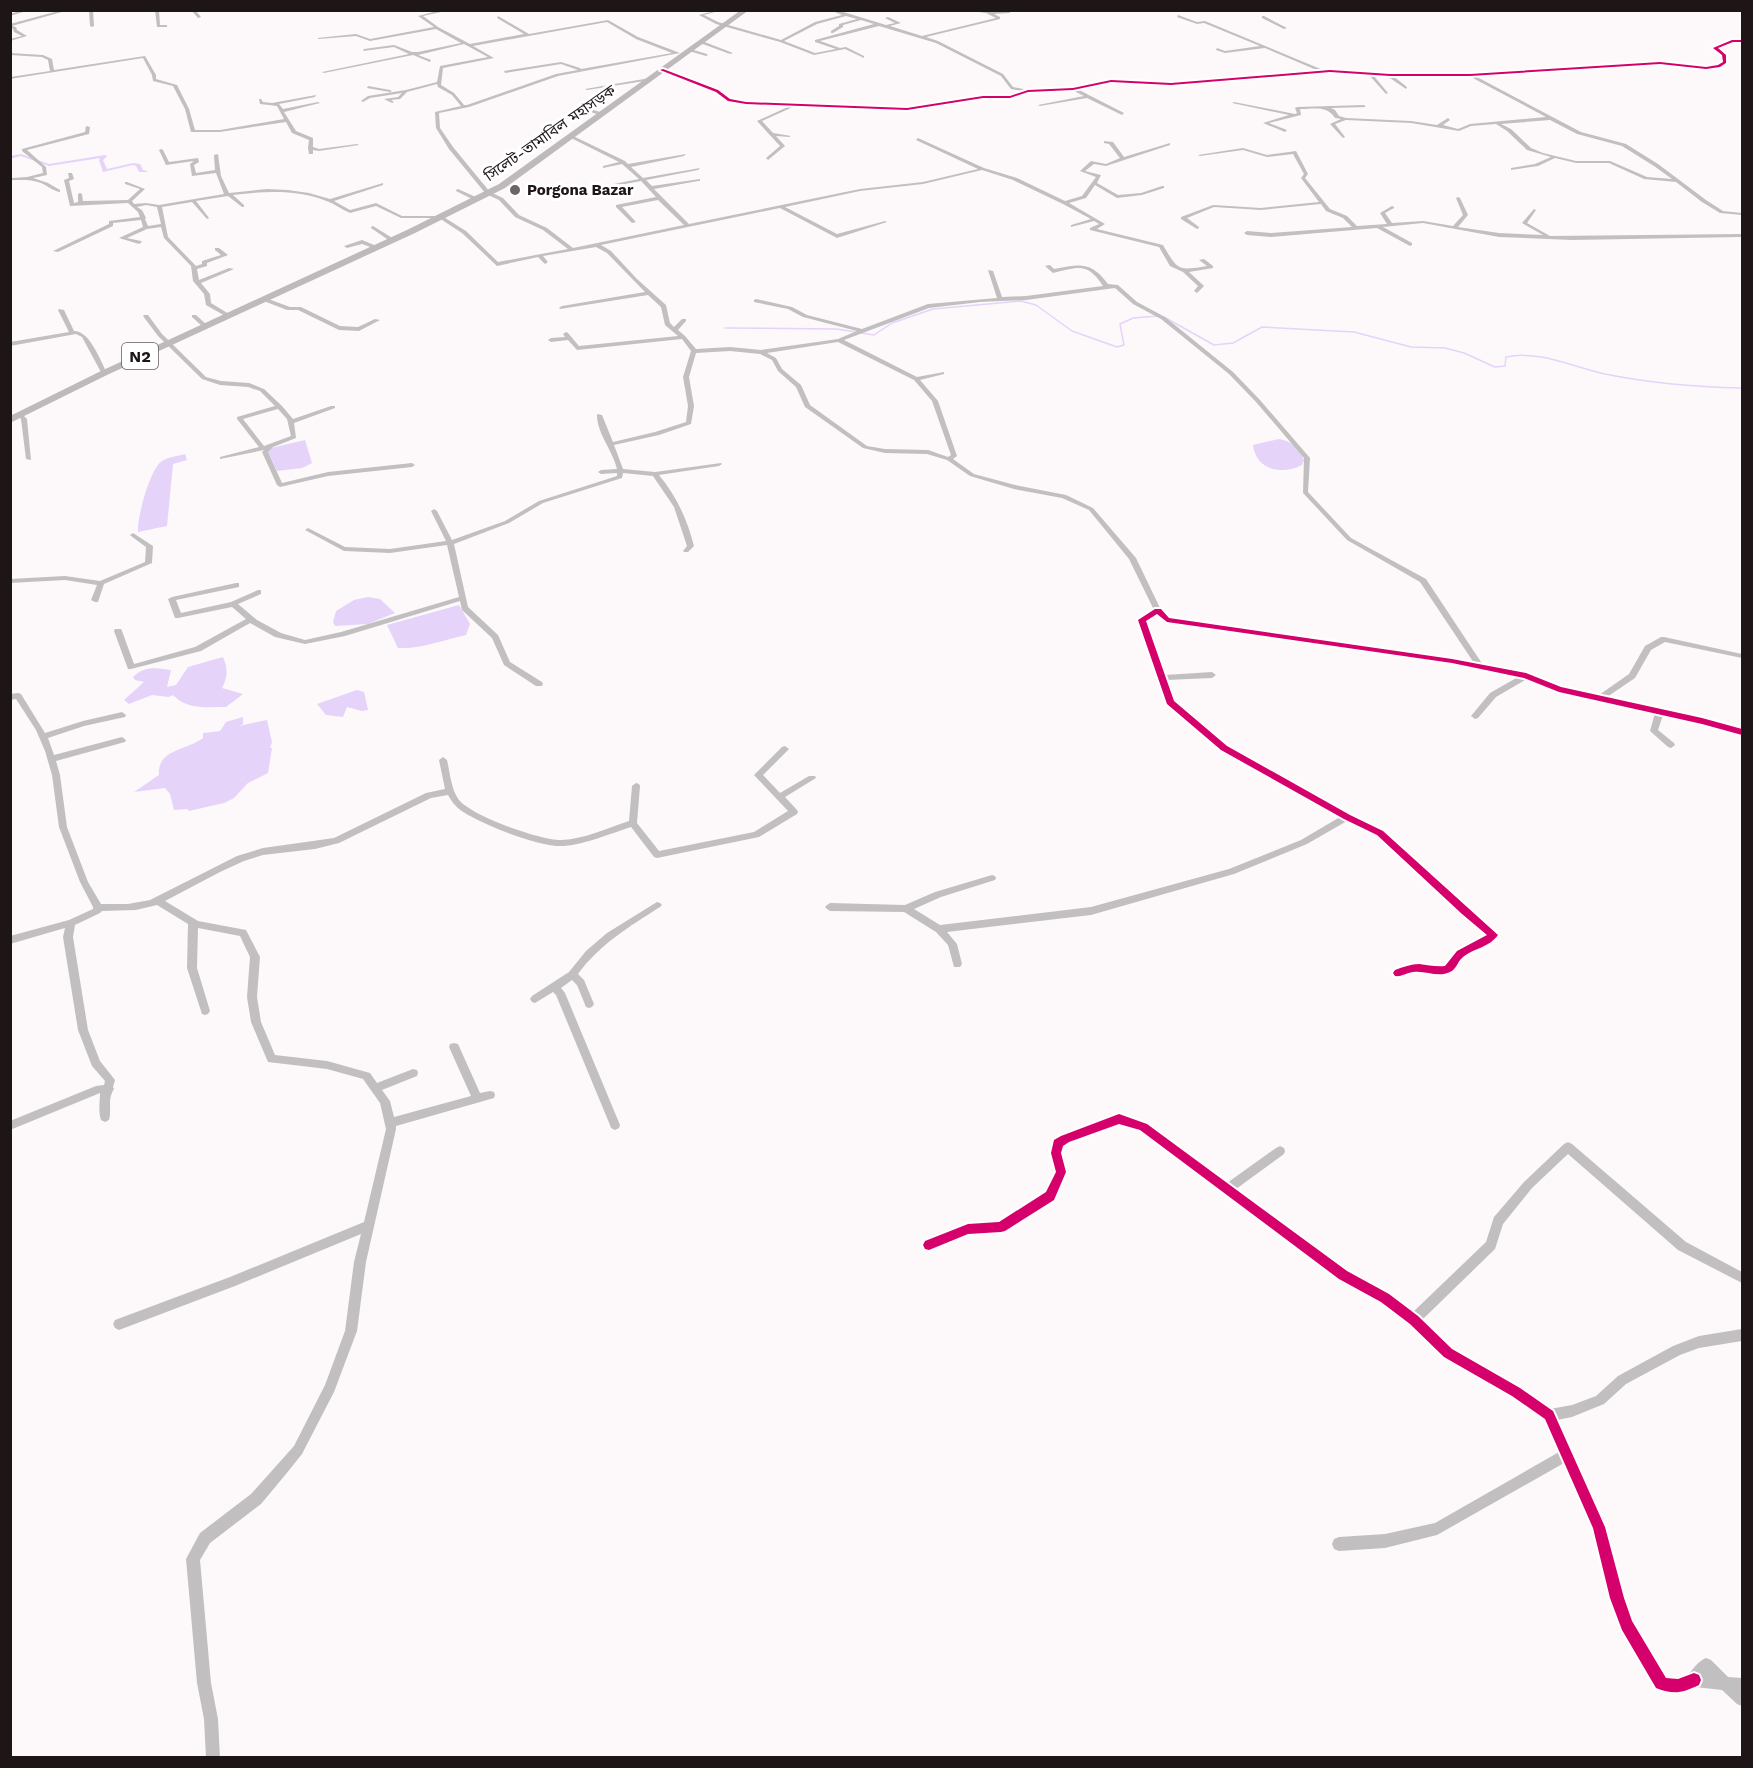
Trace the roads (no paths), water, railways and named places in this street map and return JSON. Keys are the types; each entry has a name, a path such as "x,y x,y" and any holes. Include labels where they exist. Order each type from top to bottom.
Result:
{"highway":[{"name":"সিলেট-তামাবিল মহাসড়ক","path":"267,297 392,240 502,186 684,52 746,10"},
{"name":"N2","path":"15,418 168,342 267,297"}],"street":[{"path":"10,15 29,10"},
{"path":"10,26 68,10"},
{"path":"91,10 92,26"},
{"path":"157,10 158,26 166,26"},
{"path":"192,10 199,17"},
{"path":"363,101 369,97 437,83 441,78 443,66 492,58 420,16 449,10"},
{"path":"709,10 713,12 701,15 815,54 845,48 863,57"},
{"path":"831,10 920,37 968,56 1002,75 1012,88 1028,91 1072,89 1111,81 1155,84 1323,72 1470,75 1642,63 1683,63 1706,68 1719,66 1725,62 1724,55 1716,48 1732,41 1743,41"},
{"path":"966,10 989,13 1009,12"},
{"path":"920,37 999,18 989,13"},
{"path":"781,41 816,22 849,14"},
{"path":"498,16 528,35"},
{"path":"1178,16 1197,23 1204,22 1238,35 1323,72"},
{"path":"887,18 899,23 887,26"},
{"path":"1264,18 1283,27"},
{"path":"832,32 838,30 842,26 840,25 864,19"},
{"path":"324,72 418,53 608,21 638,38 684,52 706,55"},
{"path":"840,49 816,41 881,24"},
{"path":"10,26 25,36 10,40"},
{"path":"319,38 356,35 370,40 437,28"},
{"path":"701,42 731,53"},
{"path":"364,50 394,46 411,53 418,53"},
{"path":"1217,49 1225,52 1266,47"},
{"path":"572,250 545,229 517,216 501,199 488,193 451,148 438,128 437,112 467,106 528,83 582,70 684,52"},
{"path":"418,53 415,55 430,61"},
{"path":"10,54 50,59 51,72"},
{"path":"10,78 144,57 154,75 154,80 175,85 187,109 193,131 220,131 287,120"},
{"path":"513,76 505,72 561,63 582,70"},
{"path":"662,69 717,91 729,100 746,104 907,109 983,97 1010,97 1028,91"},
{"path":"1370,74 1386,93"},
{"path":"1387,74 1406,88"},
{"path":"1470,75 1579,133 1624,145 1722,212 1743,214"},
{"path":"587,88 650,79"},
{"path":"521,80 528,83"},
{"path":"1213,81 1227,88"},
{"path":"437,83 453,94 463,106 467,106"},
{"path":"368,87 395,92"},
{"path":"1072,89 1122,114"},
{"path":"392,102 386,99 399,98 406,91"},
{"path":"273,104 315,96"},
{"path":"1040,105 1086,97"},
{"path":"261,100 261,103 278,105 294,132 311,139 310,151 357,145"},
{"path":"281,111 318,103"},
{"path":"1234,103 1260,106 1294,115"},
{"path":"768,159 783,146 759,121 795,105"},
{"path":"579,106 601,114"},
{"path":"1285,131 1265,123 1299,114 1297,108 1364,106"},
{"path":"1326,107 1337,117 1346,119 1382,120 1459,130 1470,125 1553,118"},
{"path":"844,108 858,114"},
{"path":"1343,137 1332,124 1346,119"},
{"path":"1448,119 1438,126 1452,129"},
{"path":"1497,123 1509,130 1529,149 1552,158 1576,162 1610,162 1646,178 1680,183"},
{"path":"12,179 45,174 44,167 24,150 87,133 88,127"},
{"path":"773,134 789,136"},
{"path":"571,136 625,164 687,225"},
{"path":"918,140 982,169 1016,179 1103,224 1092,230 1161,246 1172,265 1185,271 1201,286 1197,291"},
{"path":"1106,142 1111,143 1123,159"},
{"path":"1065,203 1084,197 1099,176 1082,171 1093,162 1106,165 1168,144"},
{"path":"1200,155 1243,149 1267,156 1294,152 1306,174 1303,178 1321,203 1328,210 1345,217 1356,228"},
{"path":"161,150 168,164 196,159 197,162 192,164 196,177 217,171"},
{"path":"216,154 220,186 242,206"},
{"path":"605,167 684,155"},
{"path":"1513,169 1536,165 1552,158"},
{"path":"599,188 698,169"},
{"path":"70,174 72,179 66,180 72,204 159,206 275,189 313,193 350,212 376,204 401,217 440,217 464,232 497,264 861,189 923,183 982,169"},
{"path":"29,177 40,180 58,191"},
{"path":"651,188 698,180"},
{"path":"127,183 143,189 131,204"},
{"path":"1094,183 1117,197 1142,194 1162,187"},
{"path":"330,201 381,184"},
{"path":"48,193 68,188"},
{"path":"458,190 477,199"},
{"path":"80,194 81,203"},
{"path":"634,222 618,206 659,198"},
{"path":"1455,227 1466,215 1458,198"},
{"path":"194,202 207,218"},
{"path":"1197,228 1183,218 1213,206 1261,209 1321,203"},
{"path":"131,204 140,211 146,228"},
{"path":"159,206 166,237 182,251 194,268 197,283 207,294 208,304 227,315"},
{"path":"781,207 837,236 885,222"},
{"path":"1390,224 1382,213 1392,207"},
{"path":"1534,210 1524,223 1548,236"},
{"path":"56,251 111,225 111,222 144,218"},
{"path":"1073,226 1093,220"},
{"path":"1247,233 1271,235 1423,222 1499,235 1572,238 1743,236"},
{"path":"139,242 122,238 146,228 164,225"},
{"path":"1378,226 1410,244"},
{"path":"373,227 392,240"},
{"path":"347,246 362,242 376,247"},
{"path":"597,245 609,252 664,306 667,324 683,337 693,351"},
{"path":"194,268 225,255 217,249"},
{"path":"539,255 545,262"},
{"path":"1185,271 1210,267 1202,260"},
{"path":"1048,266 1053,271 1087,265 1097,271 1106,286 1116,286 1135,303 1162,318 1231,374 1258,400 1307,458 1305,492 1349,539 1423,581 1481,667"},
{"path":"197,283 231,269"},
{"path":"990,271 1000,299"},
{"path":"693,351 730,349 760,352 801,348 839,340 928,306 1026,298 1116,286"},
{"path":"562,308 649,293"},
{"path":"267,297 289,309 299,308 339,328 359,329 377,320"},
{"path":"756,301 790,308 805,316 863,331"},
{"path":"61,310 72,332"},
{"path":"146,316 204,378 220,383 249,385 262,390 292,422 294,436 272,446 222,458"},
{"path":"194,316 205,326"},
{"path":"675,330 684,320"},
{"path":"10,344 72,332 84,336 104,373"},
{"path":"551,340 568,336 575,350 683,337"},
{"path":"839,340 916,380 935,401 954,456 949,459"},
{"path":"611,444 657,434 689,423 691,406 686,377 693,351"},
{"path":"760,352 774,358 780,370 799,386 807,406 865,447 885,451 928,452 949,459 972,475 1064,496 1091,509 1132,558 1158,611 1167,620 1481,667 1526,676 1559,689 1743,732"},
{"path":"916,380 942,373"},
{"path":"263,448 239,418 280,407"},
{"path":"292,422 333,407"},
{"path":"308,530 344,549 390,552 450,543 507,522 541,502 620,477 621,471 611,444 601,427 599,415"},
{"path":"15,418 24,419 29,459"},
{"path":"272,446 265,452 280,485 328,474 412,465"},
{"path":"601,472 655,474 719,464"},
{"path":"655,474 672,495 682,513 690,546 686,552"},
{"path":"434,511 450,543 465,608 495,637 507,663 538,684"},
{"path":"10,581 65,578 101,583 148,563 150,546 133,535"},
{"path":"95,600 101,583"},
{"path":"236,585 172,599 178,616 233,604 258,592"},
{"path":"233,604 251,619 278,635 305,642 342,634 464,598"},
{"path":"1158,611 1142,620 1170,702 1224,748 1380,833 1493,935 1488,941 1460,954 1455,965 1445,970 1412,966 1398,973"},
{"path":"118,631 131,667 198,649 251,619"},
{"path":"1601,698 1632,676 1648,648 1664,639 1743,656"},
{"path":"1161,678 1212,675"},
{"path":"1475,716 1493,695 1526,676"},
{"path":"10,697 18,696 43,737 51,759 63,827 84,882 98,907"},
{"path":"1660,711 1654,731 1671,745"},
{"path":"43,737 122,715"},
{"path":"51,759 122,740"},
{"path":"636,786 633,823 657,855 756,835 794,812 758,776 785,748"},
{"path":"443,760 456,802 464,811 496,825 560,844 633,823"},
{"path":"779,797 812,778"},
{"path":"98,907 128,907 157,901 236,860 255,853 336,841 429,795 451,791"},
{"path":"939,929 1091,911 1231,872 1304,842 1347,817"},
{"path":"831,907 906,909 938,894 992,878"},
{"path":"157,901 193,922 243,933 255,957 252,997 256,1022 272,1059 327,1065 366,1076 385,1101 391,1129 360,1262 351,1331 340,1363 315,1418 298,1450 282,1470 256,1499 205,1538 193,1559 204,1683 211,1719 213,1758"},
{"path":"535,999 572,975 583,959 628,922 657,905"},
{"path":"10,940 71,923 97,911 98,907"},
{"path":"906,909 939,929 952,944 957,963"},
{"path":"193,922 192,968 205,1011"},
{"path":"71,923 68,937 83,1030 96,1063 110,1080 104,1102 105,1117"},
{"path":"572,975 581,983 589,1004"},
{"path":"554,987 560,993 615,1125"},
{"path":"454,1047 478,1099"},
{"path":"375,1088 413,1073"},
{"path":"10,1126 100,1089 109,1089"},
{"path":"390,1123 490,1095"},
{"path":"929,1245 968,1229 1001,1227 1050,1196 1061,1172 1056,1153 1058,1143 1065,1139 1119,1119 1143,1126 1343,1275 1385,1298 1414,1320 1448,1353 1516,1392 1549,1415 1599,1527 1617,1598 1627,1625 1661,1683 1669,1687 1679,1687 1694,1680 1743,1685"},
{"path":"1414,1320 1491,1245 1498,1221 1528,1185 1568,1147 1682,1246 1743,1278"},
{"path":"1228,1189 1280,1151"},
{"path":"119,1324 231,1282 369,1225"},
{"path":"1549,1415 1572,1411 1600,1400 1622,1380 1677,1350 1699,1342 1743,1335"},
{"path":"1339,1544 1385,1541 1437,1529 1567,1454"},
{"path":"1728,1685 1743,1699"}],"waterway":[{"path":"10,158 21,155 49,165 105,156 101,160 105,171 133,164 138,165 141,171 146,171"},
{"path":"725,328 837,329 874,335 892,323 933,309 1021,301 1036,305 1072,331 1117,347 1124,345 1120,324 1133,318 1158,316"},
{"path":"1164,317 1214,345 1233,343 1262,327 1354,332 1411,347 1445,348 1464,353 1495,367 1505,366 1506,357 1519,355 1544,357 1605,374 1639,380 1690,386 1742,388"}],"place":[{"name":"Porgona Bazar","path":"515,190"}]}
